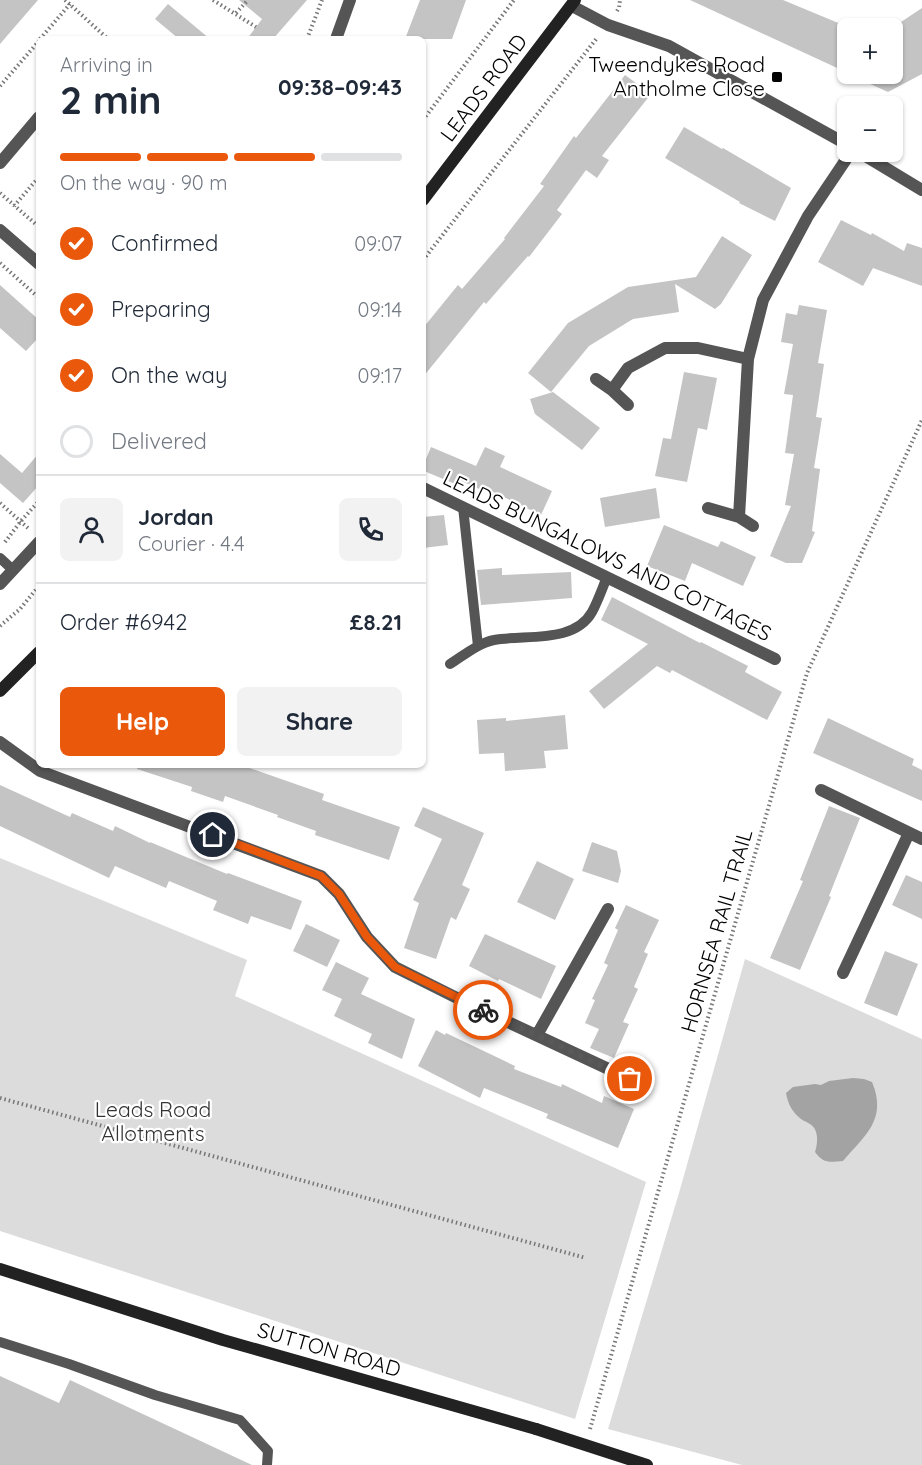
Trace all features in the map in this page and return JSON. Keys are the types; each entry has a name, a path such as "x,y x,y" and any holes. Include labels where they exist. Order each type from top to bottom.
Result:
{"street":[{"path":"337,36 350,0"},
{"path":"574,3 608,25 669,46 837,139"},
{"name":"LEADS ROAD","path":"426,196 574,3"},
{"path":"0,163 36,121"},
{"path":"739,517 748,360 763,300 808,216 844,162"},
{"path":"876,162 922,190"},
{"path":"0,230 36,261"},
{"path":"612,390 628,368 665,348 698,348 748,360"},
{"path":"596,379 628,405"},
{"name":"LEADS BUNGALOWS AND COTTAGES","path":"426,489 775,659"},
{"path":"708,508 739,517 753,526"},
{"path":"0,584 13,570 36,537"},
{"path":"0,691 36,655"},
{"path":"0,742 40,771 321,876 339,894 367,937 395,967 630,1079"},
{"path":"821,790 922,839"},
{"path":"843,973 909,833"},
{"path":"537,1035 608,909"},
{"name":"SUTTON ROAD","path":"0,1269 223,1340 536,1429 647,1465"}],"lane":[{"path":"462,507 478,646"},
{"path":"0,558 13,570"},
{"path":"450,664 478,646 494,640 540,637 576,629 592,613 607,577"},
{"path":"0,1342 155,1395 240,1420 268,1451 267,1465"}],"path":[{"path":"65,0 105,36"},
{"path":"213,0 256,27"},
{"path":"236,14 248,0"},
{"path":"308,36 322,0"},
{"path":"426,116 514,0"},
{"path":"426,256 608,25 619,8 620,0"},
{"path":"43,36 70,4"},
{"path":"0,86 36,44"},
{"path":"14,206 36,180"},
{"path":"0,193 36,224"},
{"path":"0,263 36,295"},
{"name":"HORNSEA RAIL TRAIL","path":"589,1431 807,673 922,420"},
{"path":"0,503 36,537"},
{"path":"0,549 36,504"},
{"path":"0,626 20,609 36,590"},
{"path":"0,1098 586,1258"}],"green space":[{"name":"Leads Road Allotments","path":"0,858 247,960 235,996 646,1182 575,1419 0,1231"},
{"path":"745,959 922,1039 922,1465 742,1465 608,1429 679,1193"}],"shaded area":[{"path":"853,1078 872,1082 876,1095 875,1117 866,1135 843,1161 830,1162 815,1152 817,1134 815,1129 795,1114 786,1093 793,1087 821,1085 829,1081"}],"building":[{"path":"0,0 38,0 0,44"},
{"path":"239,0 307,0 276,36 249,36 262,19"},
{"path":"420,0 466,0 452,39 406,36"},
{"path":"690,0 783,0 837,22 837,68"},
{"path":"168,4 206,36 175,36 155,19"},
{"path":"922,8 922,74 888,92 870,84 903,84 903,21"},
{"path":"625,75 651,94 602,156 609,160 597,178 586,170 557,210 562,214 529,257 486,304 484,302 426,373 426,324 458,285 462,289 505,239 544,186 540,184 574,136 576,138"},
{"path":"684,127 791,188 775,221 739,203 665,158"},
{"path":"841,220 871,235 872,233 904,251 907,243 922,248 922,286 873,268 863,286 818,262"},
{"path":"722,236 752,255 721,304 715,309 675,284 679,312 633,319 589,346 551,392 528,373 568,323 628,287 696,277"},
{"path":"0,285 36,317 36,340 26,351 0,328"},
{"path":"799,305 827,310 818,363 824,364 816,417 822,418 814,468 820,469 812,531 815,532 802,563 786,563 770,556 791,506 785,505 794,454 785,453 793,395 784,394 793,344 781,342 786,313 797,315"},
{"path":"684,372 717,378 707,430 698,428 687,482 655,476 663,438 671,439"},
{"path":"553,392 600,428 582,450 535,414 530,399"},
{"path":"431,447 476,466 485,447 505,456 500,467 552,491 541,515 489,490 488,493 457,479 455,484 426,472 426,459"},
{"path":"0,454 22,473 36,457 36,488 23,503 0,483"},
{"path":"656,488 660,518 605,527 600,498"},
{"path":"444,515 448,545 426,548 426,517"},
{"path":"664,525 718,547 721,541 756,557 743,586 692,563 685,581 647,566"},
{"path":"502,568 502,575 571,572 572,598 481,605 477,570"},
{"path":"612,597 748,666 745,672 782,692 767,720 672,670 670,673 657,666 604,709 589,691 648,644 601,620"},
{"path":"565,715 568,749 544,751 546,768 505,771 504,753 479,754 477,720 506,718 506,721"},
{"path":"828,718 914,759 912,765 922,770 922,801 813,753"},
{"path":"250,768 324,794 322,800 400,827 389,860 315,835 316,831 277,817 278,815 225,796 223,802 191,791 192,787 137,769"},
{"path":"0,785 70,817 72,813 113,831 115,826 150,843 227,874 302,901 291,930 251,916 248,924 213,910 217,901 169,881 166,888 115,866 109,878 0,826"},
{"path":"829,806 860,818 829,896 831,897 800,970 770,958 803,881 800,880"},
{"path":"423,807 484,833 462,885 470,889 456,920 451,917 436,959 404,948 419,903 413,900 442,839 414,826"},
{"path":"592,842 617,851 621,871 618,883 582,871"},
{"path":"537,861 574,879 555,920 517,902"},
{"path":"906,875 922,882 922,919 892,905"},
{"path":"626,905 659,920 644,952 648,954 634,987 638,989 623,1022 629,1024 614,1058 590,1048 599,1029 585,1023 595,1000 592,999 608,965 604,963 618,930 615,928"},
{"path":"306,924 340,940 327,967 293,951"},
{"path":"485,934 556,966 541,999 469,966"},
{"path":"885,951 918,964 897,1016 864,1003"},
{"path":"336,962 369,978 361,994 415,1019 402,1059 368,1043 372,1034 334,1016 342,999 322,990"},
{"path":"436,1030 515,1066 514,1069 561,1087 562,1084 602,1103 604,1096 634,1109 618,1148 546,1118 548,1114 484,1088 480,1098 418,1066"},
{"path":"0,1376 59,1403 70,1380 252,1465 0,1465"}],"way so far":[{"path":"483,1010 630,1079"}],"place":[{"name":"Tweendykes Road Antholme Close","path":"777,77"}],"route":[{"path":"213,835 321,876 339,894 367,937 395,967 483,1010"}]}
